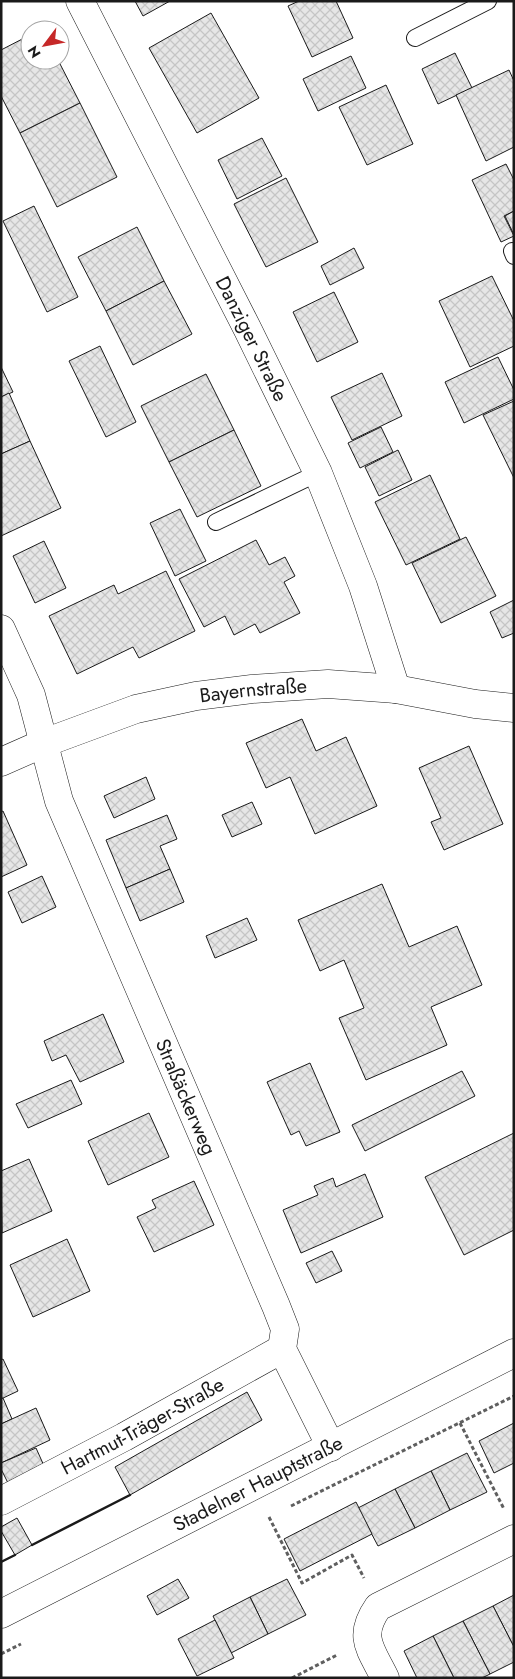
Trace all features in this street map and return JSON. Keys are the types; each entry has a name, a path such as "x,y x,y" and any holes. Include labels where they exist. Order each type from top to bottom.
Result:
{"street":[{"name":"Danziger Straße","path":"80,1 248,330 318,473 363,586 396,689"},
{"name":"Straßäckerweg","path":"1,629 31,695 59,801 285,1329 282,1349 331,1447"},
{"name":"Bayernstraße","path":"1,762 44,743 136,709 196,696 252,689 328,684 396,689 475,704 514,708"},
{"name":"Hartmut-Träger-Straße","path":"1,1501 124,1437 282,1349"},
{"name":"Stadelner Hauptstraße","path":"1,1614 514,1353"},
{"path":"385,1678 366,1640 369,1619 378,1607 514,1539"}],"lane":[{"path":"415,38 488,1"},
{"path":"216,522 318,473"}],"path":[{"path":"286,1509 514,1396"},
{"path":"460,1423 505,1511"},
{"path":"260,1522 278,1513"},
{"path":"269,1518 302,1583 352,1555 378,1607"},
{"path":"292,1678 366,1640"},
{"path":"1,1654 26,1641"}],"building":[{"path":"135,1 170,1 143,16"},
{"path":"299,1 336,1 353,38 312,57 288,6"},
{"path":"211,13 259,98 197,133 149,48"},
{"path":"20,40 20,70 63,70 80,103 20,133 1,96 1,50"},
{"path":"455,53 472,88 438,104 422,69"},
{"path":"351,56 366,88 318,111 303,79"},
{"path":"509,70 514,81 514,147 486,161 456,95"},
{"path":"386,85 413,144 367,165 339,107"},
{"path":"80,103 117,177 57,207 20,133"},
{"path":"262,138 282,176 237,199 218,160"},
{"path":"506,164 514,180 514,211 504,216 514,236 501,242 472,180"},
{"path":"286,178 318,242 266,267 234,204"},
{"path":"34,206 78,297 47,312 3,221"},
{"path":"514,211 514,235 505,216"},
{"path":"137,227 164,281 106,311 78,257"},
{"path":"354,248 364,268 330,285 321,266"},
{"path":"492,276 514,321 514,346 470,367 439,301"},
{"path":"164,281 192,334 133,365 106,311"},
{"path":"334,292 358,342 317,362 293,312"},
{"path":"100,346 136,422 106,437 69,361"},
{"path":"498,357 514,390 514,399 464,423 445,382"},
{"path":"1,367 13,392 1,397"},
{"path":"382,373 402,416 352,440 331,397"},
{"path":"206,374 234,430 169,462 141,406"},
{"path":"9,393 30,441 1,454 1,397"},
{"path":"514,401 514,478 483,415"},
{"path":"381,427 393,452 360,468 348,443"},
{"path":"234,430 261,486 197,517 169,462"},
{"path":"30,441 61,508 1,536 1,454"},
{"path":"398,450 412,480 379,496 365,467"},
{"path":"430,475 460,539 406,565 375,502"},
{"path":"180,509 206,561 175,576 150,523"},
{"path":"466,537 496,596 441,623 412,563"},
{"path":"256,540 269,565 285,557 295,576 284,582 300,613 260,633 255,624 234,635 225,616 204,627 179,579"},
{"path":"44,541 66,588 35,603 13,556"},
{"path":"166,571 195,631 139,658 133,647 77,674 49,616 114,585 118,594"},
{"path":"514,600 514,633 502,638 490,612"},
{"path":"302,719 316,751 346,737 377,806 315,834 290,777 266,788 246,743"},
{"path":"469,746 503,824 444,850 431,822 441,818 419,768"},
{"path":"146,777 155,799 114,818 104,796"},
{"path":"252,802 262,824 232,837 222,815"},
{"path":"3,811 27,865 1,877 1,812"},
{"path":"167,815 177,839 160,846 170,869 126,888 106,840"},
{"path":"170,869 184,902 140,921 126,888"},
{"path":"42,876 56,907 22,923 8,892"},
{"path":"382,884 409,947 457,926 482,985 431,1007 447,1045 366,1080 339,1018 364,1008 344,960 320,971 298,920"},
{"path":"247,918 257,940 215,958 206,936"},
{"path":"103,1014 124,1062 80,1082 66,1055 52,1061 44,1041"},
{"path":"310,1063 340,1132 306,1146 299,1131 291,1135 267,1082"},
{"path":"462,1071 475,1096 365,1151 352,1125"},
{"path":"71,1080 82,1104 28,1128 16,1104"},
{"path":"149,1113 169,1157 108,1185 88,1141"},
{"path":"514,1133 514,1230 464,1255 425,1177"},
{"path":"29,1159 52,1211 2,1233 1,1171"},
{"path":"365,1174 383,1217 301,1253 283,1210 318,1195 314,1186 333,1178 336,1187"},
{"path":"194,1181 214,1225 154,1252 137,1217 156,1208 152,1200"},
{"path":"67,1239 90,1291 33,1317 10,1265"},
{"path":"332,1251 342,1271 316,1283 306,1263"},
{"path":"3,1359 18,1391 1,1399 1,1360"},
{"path":"247,1392 262,1420 130,1495 115,1467"},
{"path":"3,1398 12,1419 1,1424 1,1399"},
{"path":"36,1408 50,1440 1,1463 1,1424"},
{"path":"514,1423 514,1463 494,1473 479,1441"},
{"path":"36,1448 45,1468 9,1485 1,1469 1,1463"},
{"path":"467,1453 487,1492 450,1510 431,1471"},
{"path":"431,1471 450,1510 415,1528 395,1489"},
{"path":"395,1489 415,1528 378,1546 358,1508"},
{"path":"356,1502 372,1534 300,1571 284,1539"},
{"path":"17,1518 32,1545 15,1555 1,1531 1,1527"},
{"path":"178,1579 189,1598 157,1615 147,1596"},
{"path":"287,1579 306,1615 268,1634 250,1597"},
{"path":"514,1595 514,1647 493,1606"},
{"path":"250,1597 268,1634 231,1653 213,1616"},
{"path":"493,1606 514,1647 514,1662 490,1674 463,1621"},
{"path":"215,1620 234,1658 197,1676 178,1639"},
{"path":"463,1621 490,1674 482,1678 454,1678 433,1636"},
{"path":"433,1636 454,1678 417,1678 404,1651"}],"wall":[{"path":"32,1545 130,1495"},
{"path":"1,1562 15,1555"}]}
